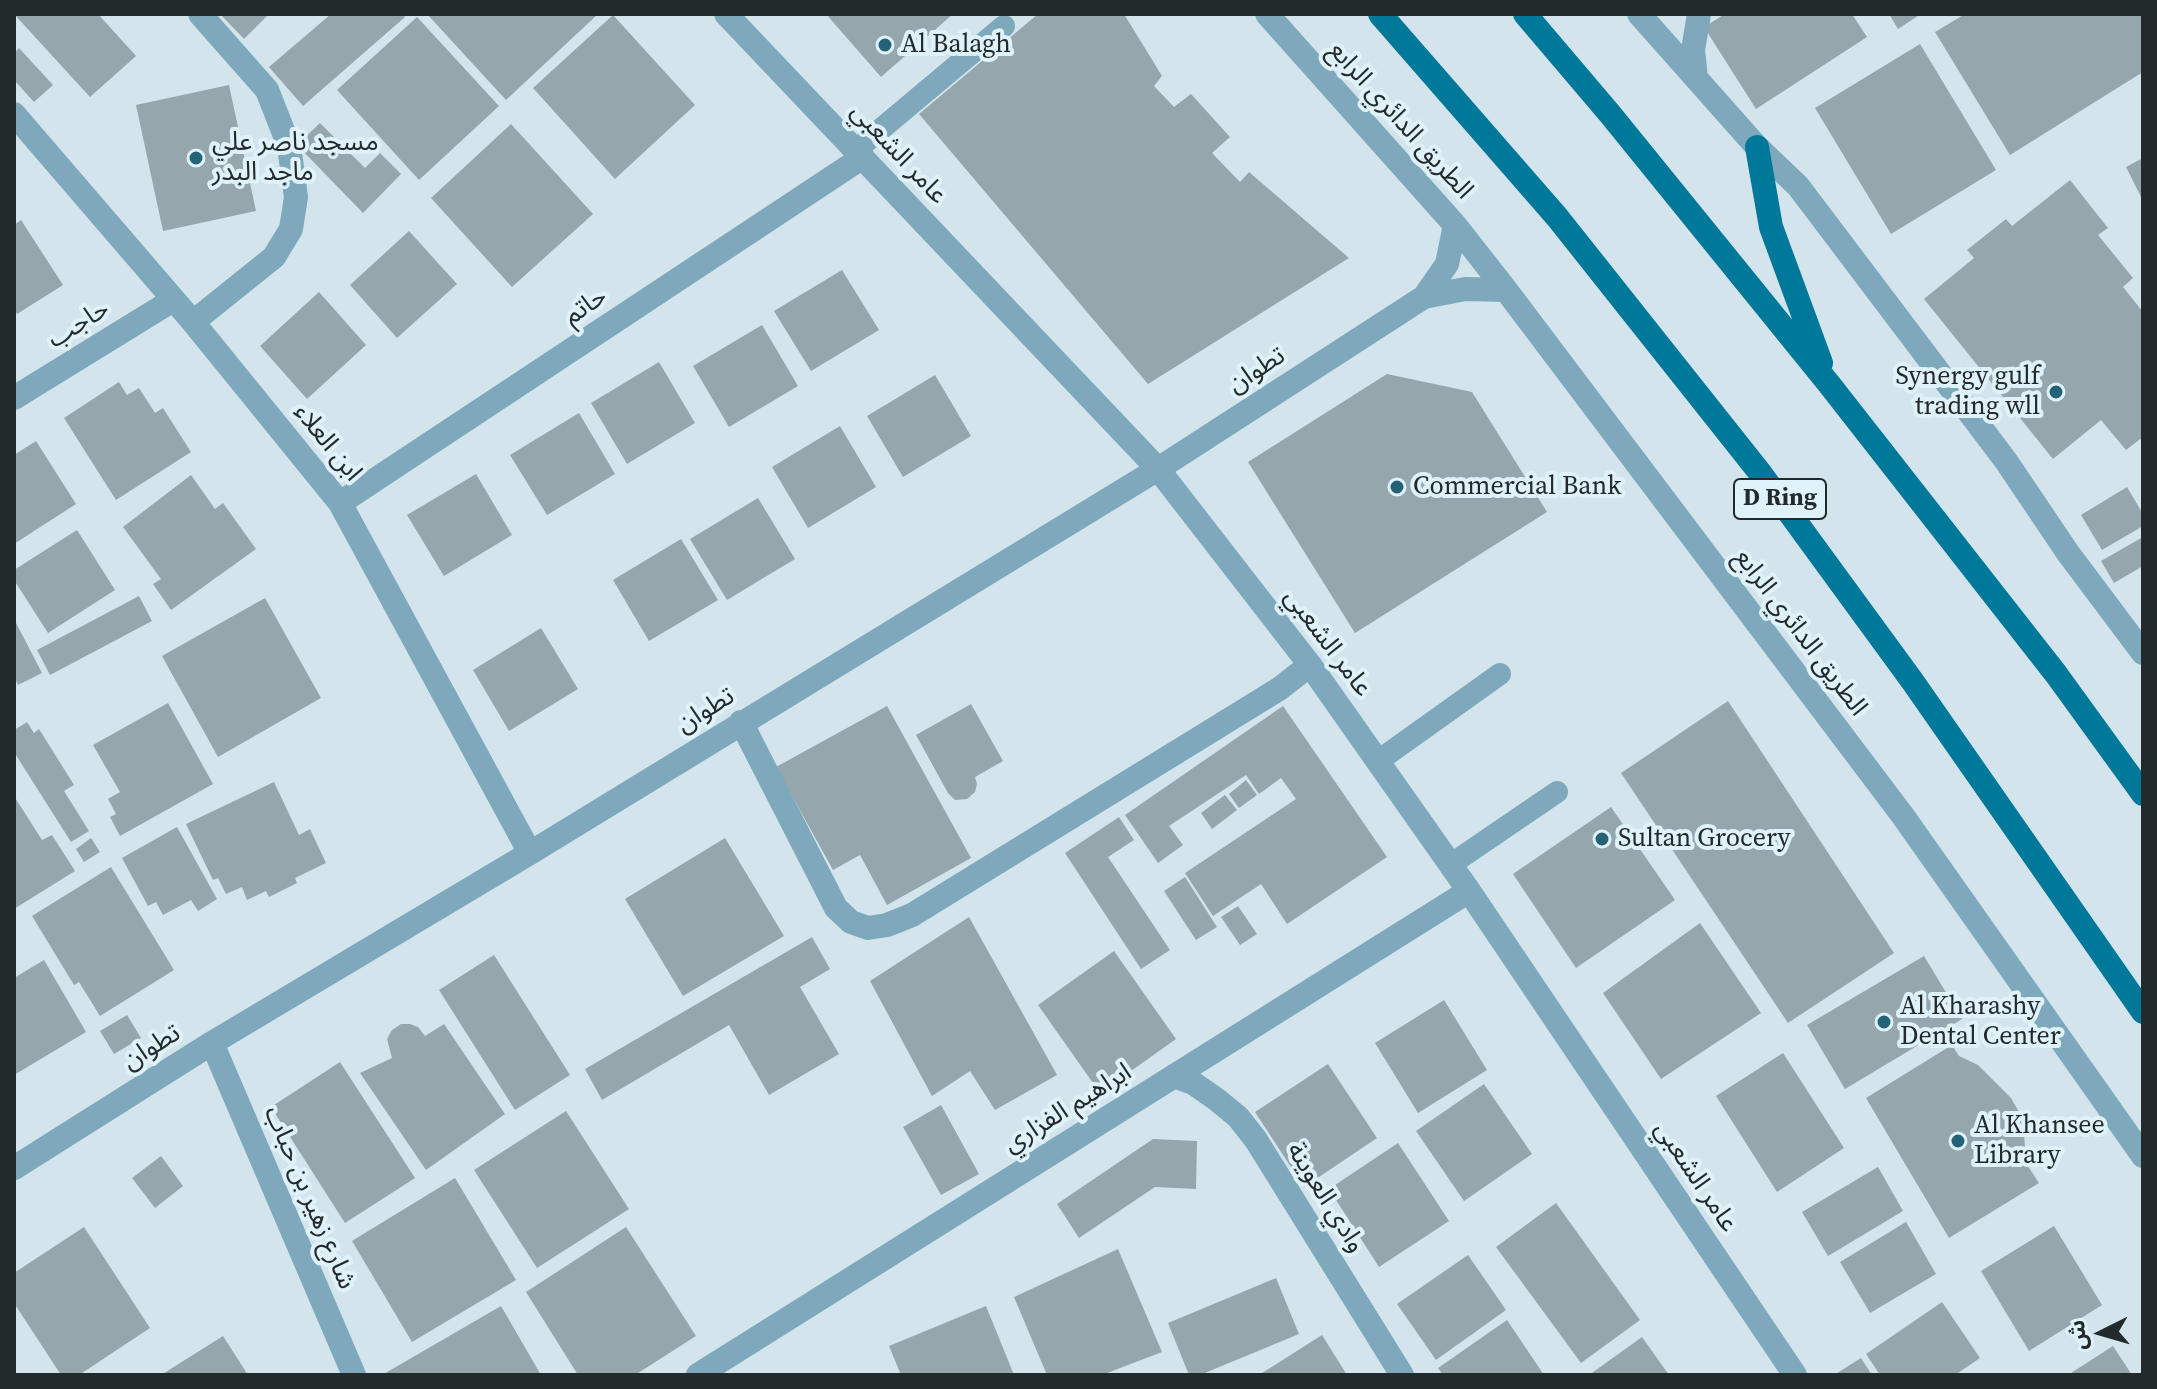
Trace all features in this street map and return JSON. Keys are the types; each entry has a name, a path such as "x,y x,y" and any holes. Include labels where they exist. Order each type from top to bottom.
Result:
{"main road":[{"name":"الطريق الدائري الرابع","path":"1380,14 1557,217 1761,474 1913,682 2143,1012"},
{"path":"1525,14 1829,384 2056,674 2143,794"},
{"path":"1757,147 1771,227 1829,384"}],"street":[{"path":"193,322 274,257 291,229 296,197 289,146 267,90 200,14"},
{"name":"عامر الشعبي","path":"726,14 1158,469 1310,665 1378,761 1795,1375"},
{"name":"الطريق الدائري الرابع","path":"1267,14 1455,225 1506,290 1903,816 2143,1156"},
{"path":"1639,14 1757,147 1798,186 2006,461 2068,553 2143,653"},
{"path":"1696,78 1693,50 1699,14"},
{"name":"ابن العلاء","path":"14,114 193,322 340,503 530,853"},
{"name":"حاتم","path":"340,503 859,153"},
{"name":"تطوان","path":"1424,297 1447,264 1455,225"},
{"name":"تطوان","path":"14,1168 212,1043 530,853 1158,469 1424,297 1465,289 1506,290"},
{"name":"حاجب","path":"14,398 173,300"},
{"path":"741,722 836,908 851,922 868,928 887,925 912,915 1279,689 1310,665"},
{"name":"ابراهيم الفزاري","path":"698,1375 1469,891"},
{"name":"شارع زهير بن حباب","path":"212,1043 354,1375"},
{"name":"وادي العوينة","path":"1174,1076 1193,1083 1216,1099 1238,1117 1256,1140 1402,1375"}],"lane":[{"path":"859,153 1004,26"},
{"path":"1378,761 1500,674"},
{"path":"1450,865 1557,792"}],"building":[{"path":"14,14 98,14 136,56 90,97"},
{"path":"220,14 269,14 244,39"},
{"path":"331,14 402,14 405,17 303,106 269,67"},
{"path":"427,14 598,14 506,100"},
{"name":"Al Balagh","path":"826,14 953,14 881,77"},
{"path":"1038,14 1124,14 1162,76 1154,86 1174,107 1191,94 1230,137 1212,153 1240,182 1249,172 1349,258 1148,384 919,114"},
{"path":"1725,14 1852,14 1867,37 1756,109 1704,27"},
{"path":"1889,14 1921,14 1898,29"},
{"path":"1965,14 2143,14 2143,72 2010,155 1935,32"},
{"path":"613,15 695,105 615,179 533,88"},
{"path":"417,17 499,106 419,180 337,90"},
{"path":"1920,44 1996,170 1891,234 1815,108"},
{"path":"19,48 53,85 34,102 14,80 14,53"},
{"name":"مسجد ناصر علي ماجد البدر","path":"229,85 256,211 163,231 136,105"},
{"path":"320,123 365,168 380,153 401,174 363,213 297,145"},
{"path":"511,124 593,214 512,287 431,198"},
{"path":"2143,158 2143,201 2126,167"},
{"path":"2070,180 2108,228 2098,235 2133,278 2123,287 2143,312 2143,437 2126,450 2101,420 2053,459 1924,299 1974,258 1967,250 2006,219 2012,226"},
{"path":"21,220 63,285 17,314 14,309 14,225"},
{"path":"409,231 457,284 397,338 350,285"},
{"path":"842,270 879,330 811,371 774,311"},
{"path":"319,292 366,345 307,399 260,346"},
{"path":"762,325 798,386 729,427 693,366"},
{"path":"659,362 695,423 627,464 591,403"},
{"name":"Commercial Bank","path":"1387,374 1472,392 1547,512 1355,633 1248,462"},
{"path":"935,375 971,436 903,477 867,416"},
{"path":"119,382 127,395 139,388 155,413 163,408 191,452 116,500 64,418"},
{"path":"579,413 615,474 547,515 510,455"},
{"path":"840,426 876,487 808,528 772,467"},
{"path":"36,441 76,504 14,544 14,455"},
{"path":"476,474 512,535 444,576 407,515"},
{"path":"191,475 215,509 223,503 256,549 171,610 153,584 161,579 123,527"},
{"path":"2127,487 2143,514 2143,526 2102,550 2081,515"},
{"path":"758,498 795,559 727,600 690,539"},
{"path":"77,530 115,590 48,633 14,580 14,570"},
{"path":"2143,537 2143,566 2114,583 2101,561"},
{"path":"681,539 718,600 649,641 613,580"},
{"path":"139,596 152,621 50,675 37,650"},
{"path":"265,598 321,698 218,757 162,656"},
{"path":"14,619 42,673 18,685 14,676"},
{"path":"541,628 578,689 509,731 473,670"},
{"path":"1728,701 1894,953 1788,1023 1621,773"},
{"path":"168,703 213,784 120,836 110,817 116,814 108,799 120,792 93,745"},
{"path":"971,704 1003,761 975,777 975,792 967,799 955,800 948,793 916,735"},
{"path":"887,706 971,858 887,905 860,855 833,870 776,767"},
{"path":"1283,706 1387,857 1287,924 1261,884 1213,916 1185,873 1296,799 1281,778 1259,794 1246,775 1169,826 1183,845 1158,863 1125,815"},
{"path":"27,722 34,733 39,729 74,785 64,791 89,831 71,842 14,752 14,730"},
{"path":"1246,780 1257,795 1239,808 1229,794"},
{"path":"274,782 299,835 310,829 326,863 295,878 297,883 269,897 266,891 247,900 242,887 226,894 218,878 213,880 186,824"},
{"path":"1225,795 1237,810 1212,829 1201,813"},
{"path":"14,796 42,840 52,835 75,871 14,909"},
{"path":"1611,807 1675,900 1576,968 1513,874"},
{"path":"1119,817 1134,840 1108,857 1170,950 1141,969 1065,853"},
{"path":"177,827 217,899 198,911 191,900 163,915 156,902 148,906 122,858"},
{"path":"91,838 100,852 84,862 76,849"},
{"path":"725,838 784,936 683,996 625,899"},
{"path":"111,867 174,970 100,1016 79,982 74,985 32,916"},
{"path":"1185,877 1217,927 1196,940 1164,891"},
{"path":"1238,906 1257,934 1240,945 1221,917"},
{"path":"969,917 1057,1075 995,1110 970,1071 932,1096 870,981"},
{"path":"1700,923 1761,1013 1661,1079 1603,993"},
{"path":"812,937 830,969 800,987 839,1054 769,1095 729,1025 602,1100 585,1069"},
{"path":"1114,951 1176,1039 1100,1093 1038,1005"},
{"path":"494,955 570,1075 515,1110 439,990"},
{"name":"Al Kharashy Dental Center","path":"1924,956 1962,1019 1845,1089 1807,1025"},
{"path":"44,960 86,1032 14,1075 14,978"},
{"path":"1444,1000 1487,1070 1418,1113 1375,1043"},
{"path":"127,1015 141,1038 114,1054 100,1031"},
{"path":"401,1024 418,1027 425,1036 444,1024 505,1114 426,1170 360,1073 392,1058 387,1039 392,1030"},
{"name":"Al Khansee Library","path":"1952,1045 1959,1056 1978,1065 2011,1098 2023,1119 2026,1163 2039,1183 1949,1238 1866,1098"},
{"path":"1783,1053 1844,1148 1777,1192 1716,1096"},
{"path":"340,1062 415,1178 345,1223 271,1107"},
{"path":"1328,1064 1377,1138 1304,1187 1255,1112"},
{"path":"1484,1084 1532,1154 1464,1201 1416,1131"},
{"path":"941,1105 979,1174 941,1195 903,1127"},
{"path":"566,1111 629,1209 537,1268 474,1170"},
{"path":"1153,1139 1197,1141 1196,1189 1155,1187 1079,1238 1057,1204"},
{"path":"1398,1143 1449,1221 1379,1267 1329,1189"},
{"path":"161,1156 183,1186 155,1208 132,1178"},
{"path":"1878,1167 1903,1211 1828,1256 1802,1212"},
{"path":"455,1178 516,1280 412,1342 352,1241"},
{"path":"1556,1203 1640,1320 1581,1363 1496,1247"},
{"path":"1906,1222 1936,1274 1870,1313 1840,1262"},
{"path":"2054,1226 2102,1305 2029,1351 1981,1271"},
{"path":"84,1227 150,1328 79,1375 61,1375 14,1303 14,1273"},
{"path":"626,1227 696,1336 635,1375 578,1375 526,1292"},
{"path":"1118,1249 1162,1352 1102,1375 1047,1375 1014,1297"},
{"path":"1468,1255 1506,1310 1436,1360 1397,1304"},
{"path":"1276,1278 1299,1334 1200,1375 1189,1375 1168,1323"},
{"path":"1942,1302 1980,1358 1955,1375 1880,1375 1866,1354"},
{"path":"501,1306 541,1375 382,1375"},
{"path":"986,1306 1014,1375 901,1375 889,1346"},
{"path":"1507,1320 1544,1375 1443,1375 1438,1368"},
{"path":"1322,1335 1347,1375 1259,1375"},
{"path":"223,1336 248,1375 161,1375"},
{"path":"1642,1337 1669,1375 1589,1375"},
{"path":"2113,1346 2132,1375 2068,1375"},
{"path":"1861,1358 1872,1375 1834,1375"}],"place":[{"name":"Al Balagh","path":"885,45"},
{"name":"مسجد ناصر علي ماجد البدر","path":"196,158"},
{"name":"Synergy gulf trading wll","path":"2056,392"},
{"name":"Commercial Bank","path":"1397,487"},
{"name":"Sultan Grocery","path":"1602,839"},
{"name":"Al Kharashy Dental Center","path":"1884,1022"},
{"name":"Al Khansee Library","path":"1958,1141"}]}
